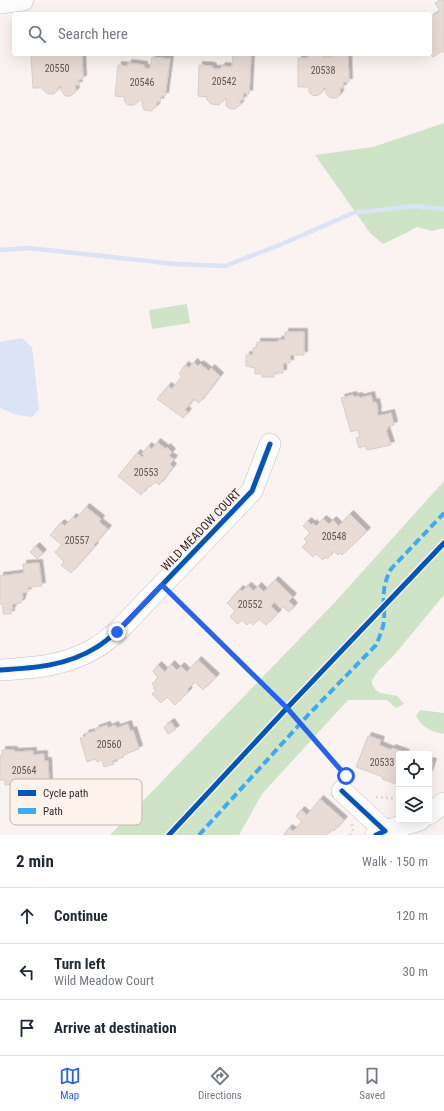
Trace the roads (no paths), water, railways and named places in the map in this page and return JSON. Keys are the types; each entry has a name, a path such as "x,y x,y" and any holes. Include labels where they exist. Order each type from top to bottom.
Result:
{"street":[{"path":"0,3 23,0"},
{"name":"WILD MEADOW COURT","path":"0,670 53,665 76,658 97,648 117,632 252,491 270,444"},
{"path":"344,784 381,833 411,823"},
{"path":"432,812 444,803"}],"water":[{"path":"22,338 32,347 39,409 32,417 17,415 0,408 0,342"}],"waterway":[{"path":"0,250 29,248 175,264 225,266 282,244 353,213 414,206 444,209"}]}
